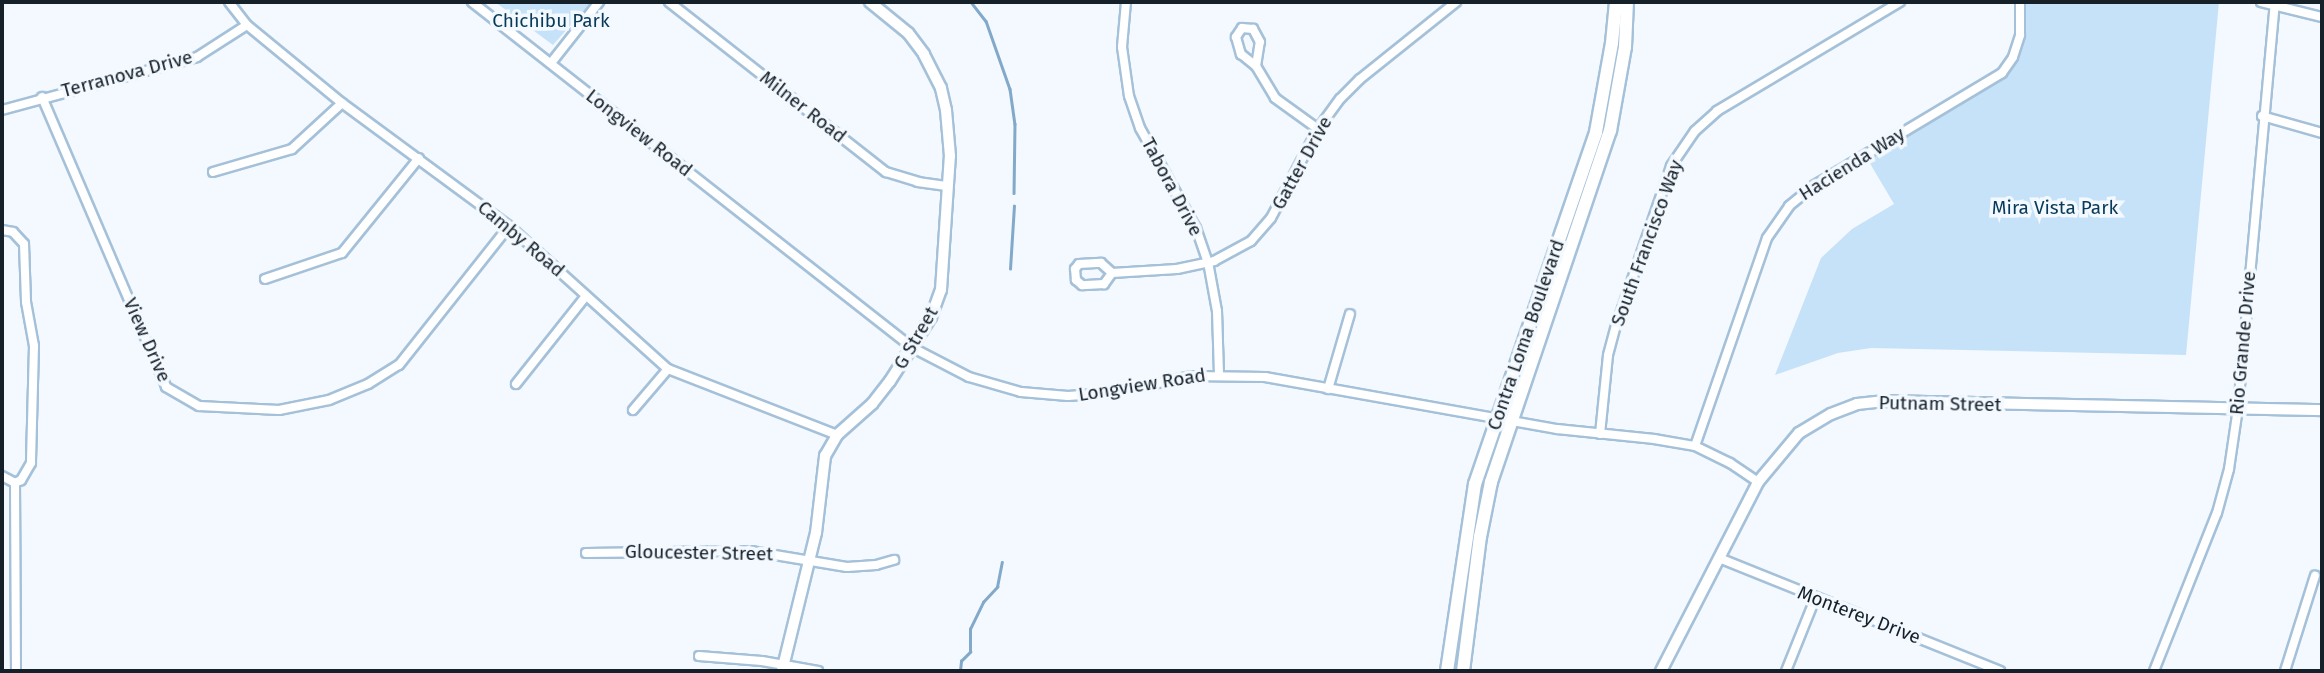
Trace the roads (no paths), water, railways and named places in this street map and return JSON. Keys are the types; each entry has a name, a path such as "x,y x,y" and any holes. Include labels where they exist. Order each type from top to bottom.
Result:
{"main road":[{"name":"Contra Loma Boulevard","path":"1447,671 1475,484 1596,132 1612,43 1616,2"},
{"name":"Contra Loma Boulevard","path":"1463,671 1492,482 1610,131 1625,47 1627,2"}],"street":[{"name":"Camby Road","path":"229,2 247,25 342,103 509,226 668,369 837,435"},
{"name":"Longview Road","path":"472,2 913,348 969,377 1039,395 1110,393 1166,380 1219,374 1265,377 1513,421 1695,446 1730,463 1758,482"},
{"path":"551,64 599,2"},
{"name":"Milner Road","path":"669,2 886,172 918,182 948,186"},
{"name":"G Street","path":"783,668 810,562 818,519 822,469 837,435 878,398 913,348 932,317 941,290 950,134 940,88 924,54 908,33 870,2"},
{"name":"Tabora Drive","path":"1126,2 1123,55 1135,114 1196,228 1208,262 1217,312 1219,374"},
{"name":"Gatter Drive","path":"1112,273 1177,268 1208,262 1237,251 1267,225 1318,129 1360,79 1457,2"},
{"name":"South Francisco Way","path":"1600,434 1608,355 1616,326 1671,166 1695,131 1717,111 1900,2"},
{"name":"Hacienda Way","path":"1695,446 1767,238 1789,206 1815,185 2002,73 2013,57 2020,35 2020,2"},
{"path":"2260,2 2322,17"},
{"name":"Rio Grande Drive","path":"2154,671 2217,513 2229,469 2238,408 2262,116 2275,4"},
{"name":"Terranova Drive","path":"2,110 197,57 247,25"},
{"path":"1256,66 1259,42 1253,29 1242,27 1237,33 1236,42 1241,54 1256,66 1275,98 1318,129"},
{"name":"View Drive","path":"42,97 166,387 199,406 279,410 329,400 368,384 399,365 509,226"},
{"path":"213,172 292,149 342,103"},
{"path":"2262,116 2322,132"},
{"path":"265,279 342,253 419,158"},
{"path":"2,230 13,232 24,244 26,302 34,346 31,463 21,480 15,483"},
{"path":"516,384 586,296"},
{"path":"1328,389 1350,314"},
{"path":"633,410 668,369"},
{"name":"Putnam Street","path":"1661,671 1758,482 1799,433 1831,414 1857,404 1885,401 2322,410"},
{"path":"2,476 15,483"},
{"path":"15,483 16,671"},
{"name":"Gloucester Street","path":"586,553 751,551 810,562 861,567 894,560"},
{"name":"Monterey Drive","path":"1719,558 1815,599 2000,671"},
{"path":"2285,671 2315,576"},
{"path":"1786,671 1815,599"},
{"path":"699,656 737,657 783,668 818,671"}],"waterway":[{"path":"971,2 986,21 1010,89 1015,124 1014,193"},
{"path":"1010,269 1014,206"},
{"path":"960,671 961,661 970,652 970,629 983,602 997,587 1002,562"}],"park label":[{"name":"Chichibu Park","path":"551,21"},
{"name":"Mira Vista Park","path":"2055,208"}]}
